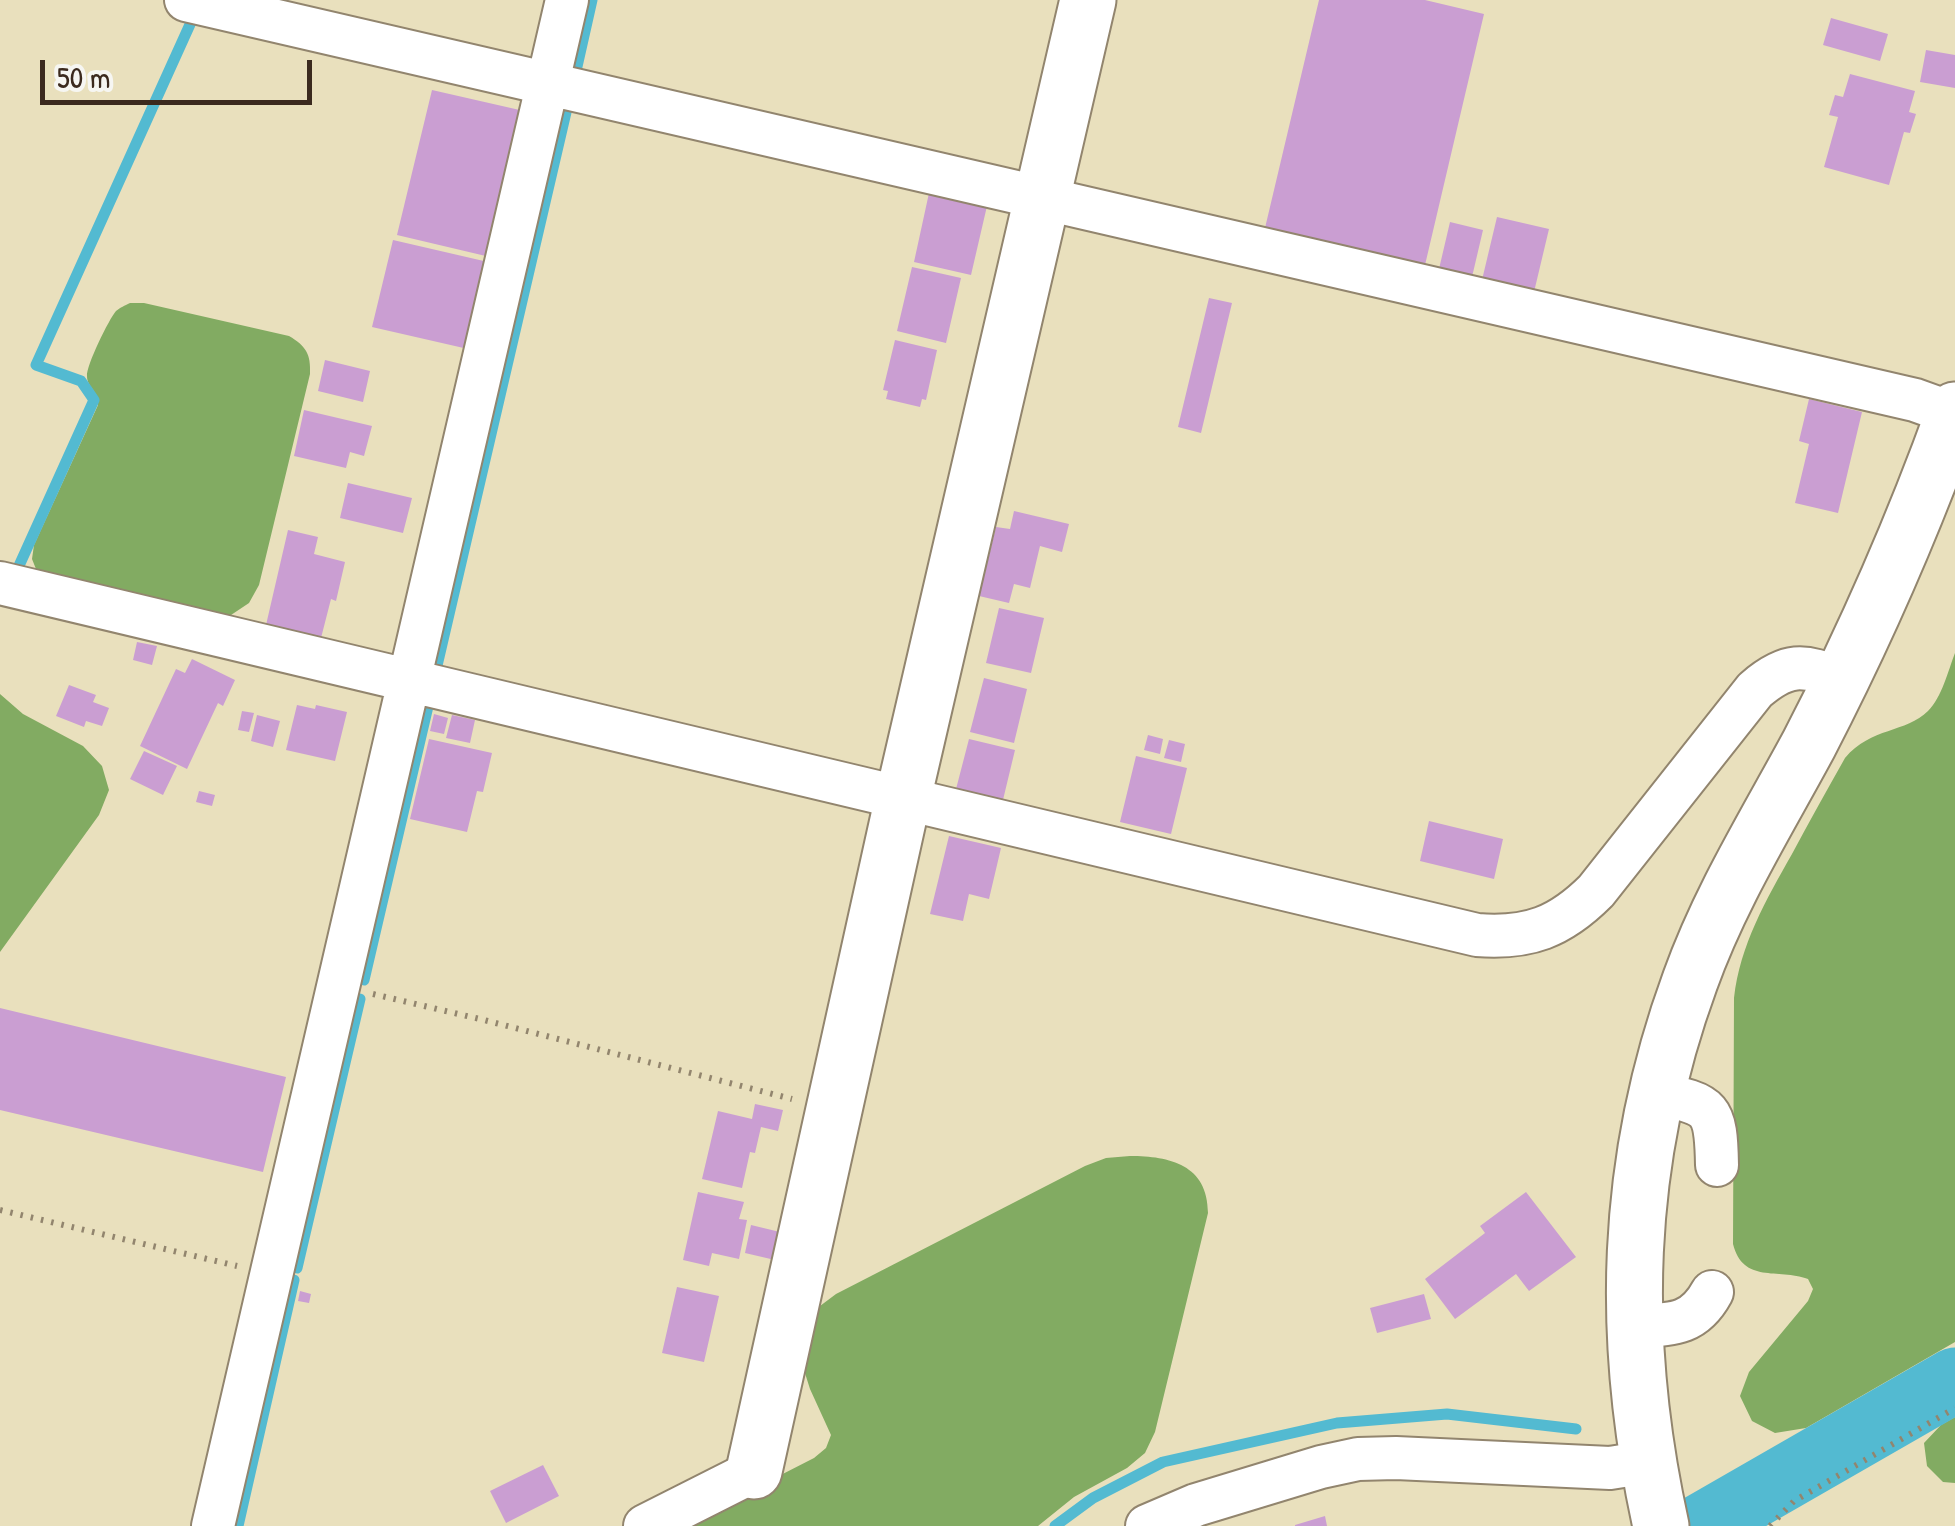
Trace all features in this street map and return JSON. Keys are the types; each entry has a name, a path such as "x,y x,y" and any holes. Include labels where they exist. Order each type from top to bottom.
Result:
{"street":[{"path":"186,0 1954,412 1899,552 1809,744 1734,878 1678,1016 1647,1142 1634,1252 1636,1364 1656,1499"},
{"path":"212,1526 566,0"},
{"path":"645,1526 754,1471 903,798 1088,0"},
{"path":"0,583 1477,935 1504,937 1555,924 1578,910 1755,690 1774,674 1798,667 1840,680"},
{"path":"1657,1094 1694,1101 1706,1110 1714,1123 1717,1165"},
{"path":"1634,1326 1672,1324 1690,1318 1705,1306 1712,1292"},
{"path":"1147,1526 1196,1505 1321,1467 1358,1460 1396,1458 1610,1468 1656,1499"}],"path":[{"path":"337,986 834,1110"},
{"path":"0,1210 270,1274"},
{"path":"1770,1526 1794,1501 1955,1408"}],"green space":[{"path":"130,303 289,336 303,347 310,361 259,585 249,603 228,617 38,574 32,559 34,545 98,405 87,380 90,363 113,316"},
{"path":"1955,653 1955,1342 1806,1428 1775,1433 1752,1421 1740,1396 1749,1372 1808,1301 1813,1289 1808,1279 1753,1270 1738,1257 1733,1244 1737,978 1764,906 1845,758 1866,741 1928,711 1941,691"},
{"path":"0,694 23,714 83,746 102,766 109,790 99,815 0,952"},
{"path":"1106,1158 1159,1158 1184,1166 1201,1184 1208,1213 1155,1432 1145,1453 1127,1468 1074,1497 1038,1526 681,1526 814,1458 826,1448 831,1435 804,1370 811,1322 820,1306 836,1294 1085,1166"},
{"path":"1955,1417 1955,1483 1943,1482 1927,1466 1924,1443"}],"building":[{"path":"1319,0 1425,0 1484,14 1425,265 1265,228"},
{"path":"1831,18 1888,34 1880,61 1823,45"},
{"path":"1926,50 1955,55 1955,88 1920,82"},
{"path":"1850,74 1915,91 1909,112 1916,114 1910,133 1904,132 1889,185 1824,167 1838,117 1829,115 1835,95 1843,97"},
{"path":"432,90 524,111 490,257 397,235"},
{"path":"929,193 987,206 971,275 914,262"},
{"path":"1497,217 1549,229 1534,292 1482,280"},
{"path":"1450,222 1483,230 1472,277 1439,269"},
{"path":"393,240 488,262 468,349 372,327"},
{"path":"912,267 961,278 946,343 897,331"},
{"path":"1209,298 1232,303 1201,433 1178,427"},
{"path":"895,340 937,350 926,400 922,399 920,407 886,399 888,391 883,390"},
{"path":"325,360 370,371 363,402 318,391"},
{"path":"1809,399 1862,412 1838,513 1795,503 1809,444 1799,441"},
{"path":"304,410 372,426 364,456 350,452 346,468 294,456"},
{"path":"348,483 412,498 403,533 340,518"},
{"path":"1014,511 1069,524 1062,552 1040,546 1030,588 1014,584 1009,603 979,596 996,527 1010,529"},
{"path":"288,530 318,537 314,554 345,562 336,601 331,599 321,638 266,625"},
{"path":"999,608 1044,618 1031,673 986,663"},
{"path":"137,642 157,646 152,665 133,660"},
{"path":"192,659 235,680 223,706 218,703 187,769 140,746 176,669 185,673"},
{"path":"984,678 1027,689 1014,743 970,732"},
{"path":"69,685 96,695 93,702 109,708 102,726 86,721 84,727 56,716"},
{"path":"297,705 347,712 335,761 286,750"},
{"path":"242,711 254,713 249,732 238,730"},
{"path":"434,714 448,718 444,734 430,731"},
{"path":"257,715 280,721 273,747 251,741"},
{"path":"452,715 475,720 470,743 446,738"},
{"path":"1148,735 1163,739 1160,754 1144,750"},
{"path":"429,739 492,753 483,792 477,791 467,832 410,819"},
{"path":"969,739 1015,750 1002,804 955,793"},
{"path":"1169,740 1185,744 1181,762 1164,758"},
{"path":"144,751 177,766 163,795 130,779"},
{"path":"1136,756 1187,768 1171,834 1120,822"},
{"path":"199,791 215,795 212,806 196,802"},
{"path":"1429,821 1503,839 1494,879 1420,861"},
{"path":"949,836 1001,848 989,899 969,894 963,921 930,914"},
{"path":"0,1008 286,1077 263,1172 0,1110"},
{"path":"755,1104 783,1110 778,1131 761,1127 755,1153 750,1152 742,1188 702,1179 718,1111 752,1119"},
{"path":"698,1192 744,1202 739,1219 747,1220 739,1259 712,1253 709,1266 683,1260"},
{"path":"1526,1192 1576,1257 1529,1291 1516,1274 1455,1319 1425,1279 1485,1233 1480,1226"},
{"path":"751,1225 780,1232 775,1260 745,1253"},
{"path":"677,1287 719,1296 704,1362 662,1353"},
{"path":"300,1291 311,1294 309,1303 298,1301"},
{"path":"1424,1294 1431,1319 1377,1333 1370,1308"},
{"path":"543,1465 559,1496 506,1523 490,1491"},
{"path":"1325,1516 1327,1526 1295,1526 1295,1525"}],"waterway":[{"path":"576,71 592,0"},
{"path":"18,568 94,400 81,381 36,365 192,20"},
{"path":"436,670 567,108"},
{"path":"364,980 429,702"},
{"path":"297,1268 360,999"},
{"path":"238,1526 294,1280"},
{"path":"1701,1526 1955,1380"},
{"path":"1055,1526 1093,1498 1163,1462 1337,1423 1447,1414 1576,1429"}]}
